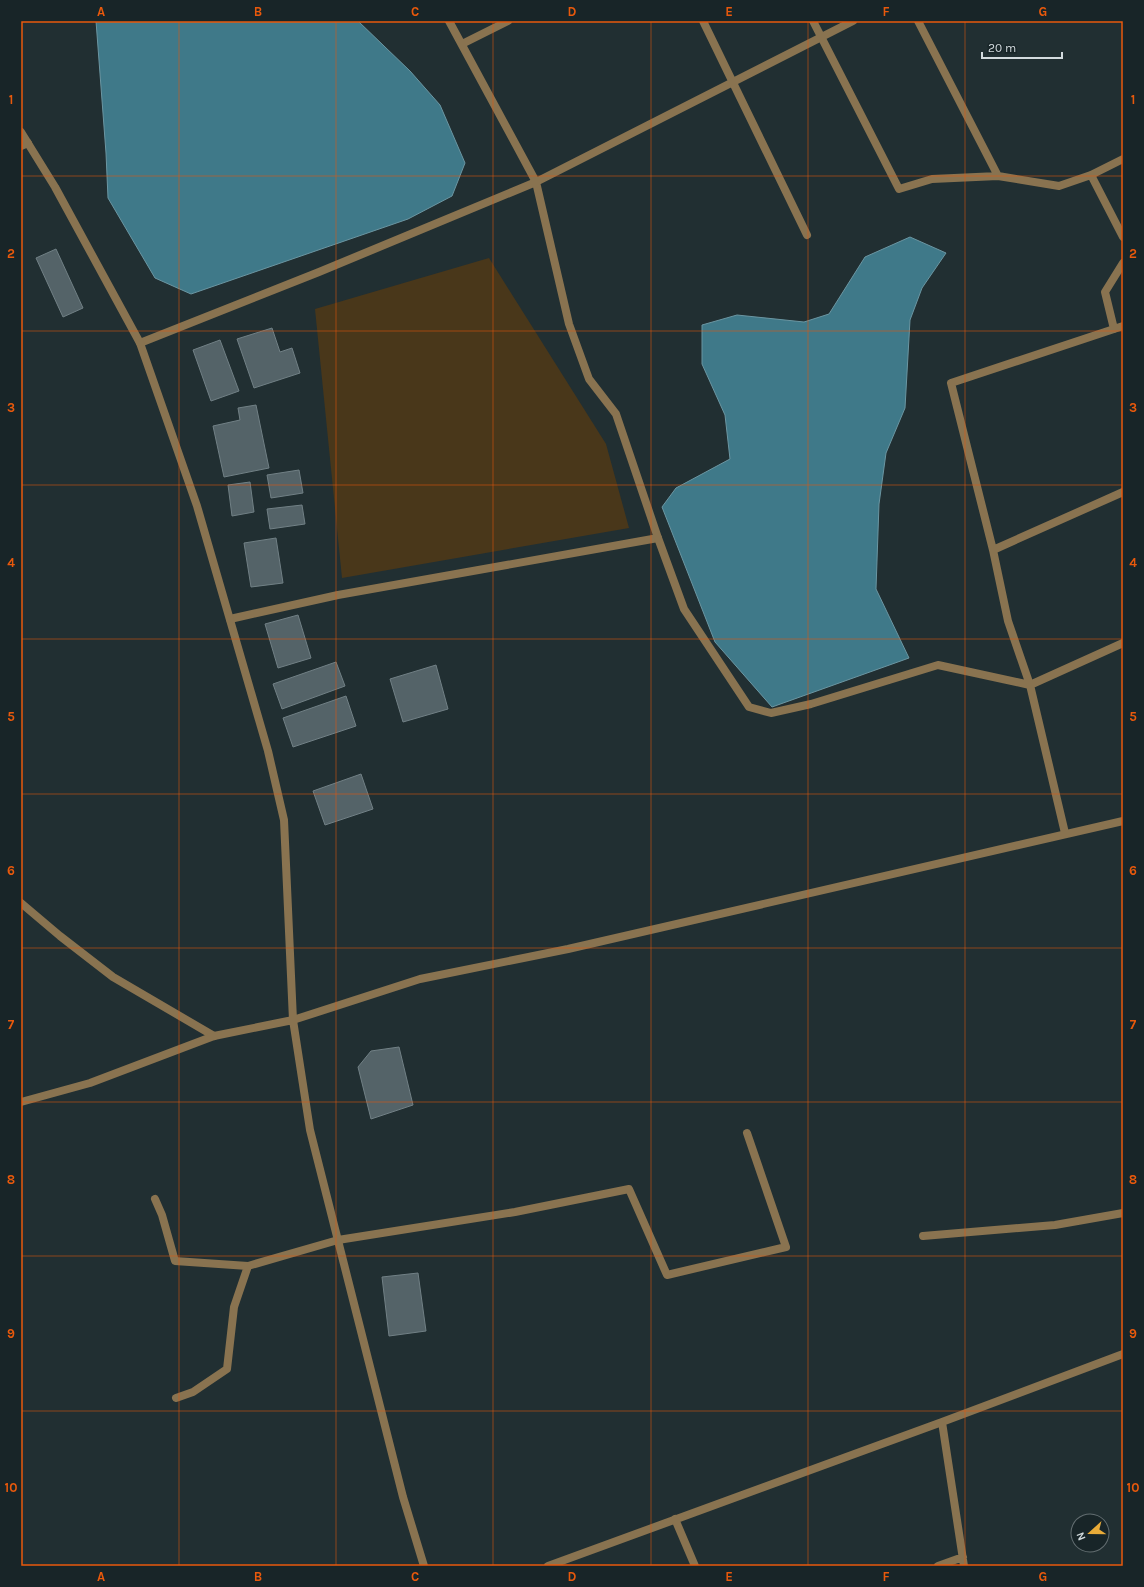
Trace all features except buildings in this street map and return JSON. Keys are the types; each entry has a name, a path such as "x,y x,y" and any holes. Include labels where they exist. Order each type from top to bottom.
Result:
{"street":[{"path":"449,21 536,182 569,324 589,379 616,414 684,609 749,707 771,713 811,704 938,665 1030,685 1123,643"},
{"path":"462,44 508,21"},
{"path":"703,21 734,82 807,235"},
{"path":"813,21 899,189 932,179 998,176 1059,186 1091,175 1123,159"},
{"path":"140,343 319,272 536,182 854,21"},
{"path":"918,21 998,176"},
{"path":"21,132 24,144 55,187 140,343 197,506 268,751 284,820 293,1020 310,1130 404,1497 424,1566"},
{"path":"1091,175 1123,237"},
{"path":"1114,329 1104,292 1123,263"},
{"path":"1065,833 1030,685 1008,621 993,550 951,383 1123,326"},
{"path":"993,550 1123,492"},
{"path":"230,619 338,595 658,538"},
{"path":"21,1102 90,1083 214,1036 293,1020 420,979 568,949 956,860 1065,833 1123,821"},
{"path":"21,903 60,936 113,977 214,1036"},
{"path":"155,1199 162,1215 175,1260 248,1266 338,1240 515,1212 629,1189 667,1275 786,1247 747,1132"},
{"path":"923,1236 1055,1225 1123,1213"},
{"path":"176,1398 193,1392 227,1369 234,1307 248,1266"},
{"path":"548,1566 1123,1354"},
{"path":"942,1422 964,1566"},
{"path":"675,1519 695,1566"},
{"path":"938,1566 963,1557"}],"shaded area":[{"path":"489,258 606,444 629,528 342,578 315,309"}],"water":[{"path":"96,21 358,21 410,71 440,105 465,163 452,196 408,219 191,294 155,278 108,198"},
{"path":"910,237 946,253 922,288 910,320 905,408 886,453 879,504 876,589 909,658 772,707 715,642 662,507 676,488 730,459 725,415 702,364 702,325 737,315 804,322 829,314 865,257"}]}
